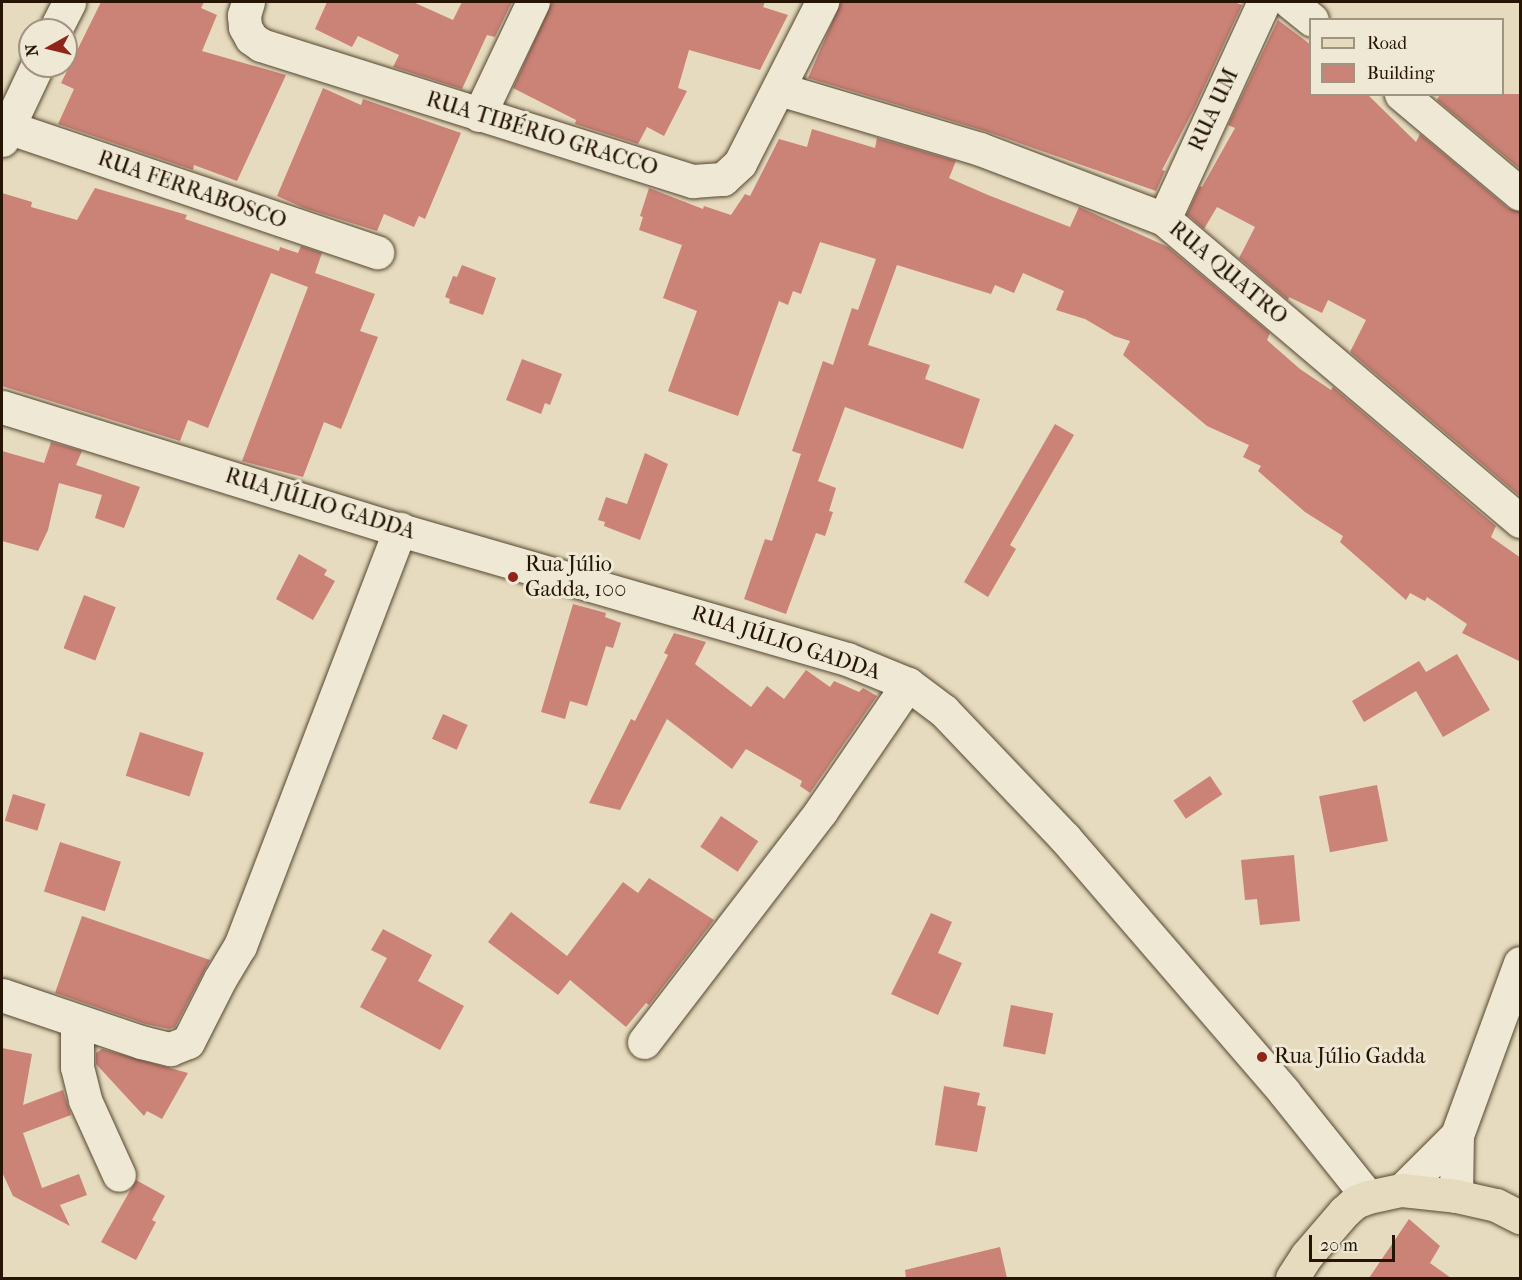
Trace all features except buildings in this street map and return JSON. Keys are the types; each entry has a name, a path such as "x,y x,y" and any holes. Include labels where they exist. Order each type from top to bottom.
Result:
{"main road":[{"path":"1292,1278 1307,1255 1344,1212 1355,1202 1368,1197 1402,1190 1456,1196 1496,1205 1521,1217"}],"street":[{"path":"61,18 69,2"},
{"name":"RUA TIBÉRIO GRACCO","path":"248,2 244,15 245,27 251,38 261,45 693,181 723,179 740,163 822,2"},
{"path":"479,115 533,2"},
{"name":"RUA UM","path":"1164,219 1264,2"},
{"path":"1290,2 1310,18"},
{"path":"4,134 31,78"},
{"name":"RUA QUATRO","path":"778,89 980,149 1164,219 1521,521"},
{"path":"1403,96 1521,194"},
{"name":"RUA FERRABOSCO","path":"4,134 377,252"},
{"name":"RUA JÚLIO GADDA","path":"2,407 400,530 847,659 908,684 944,711 1065,838 1284,1092 1368,1197"},
{"path":"2,995 77,1021 170,1049 188,1042 220,979 240,946 400,530"},
{"path":"644,1042 821,811 908,684"},
{"path":"1456,1196 1457,1135 1521,963"},
{"path":"77,1021 77,1066 85,1100 119,1175"},
{"path":"1402,1190 1457,1135"}],"place":[{"name":"Rua Júlio Gadda, 100","path":"513,577"},
{"name":"Rua Júlio Gadda","path":"1262,1057"}]}
